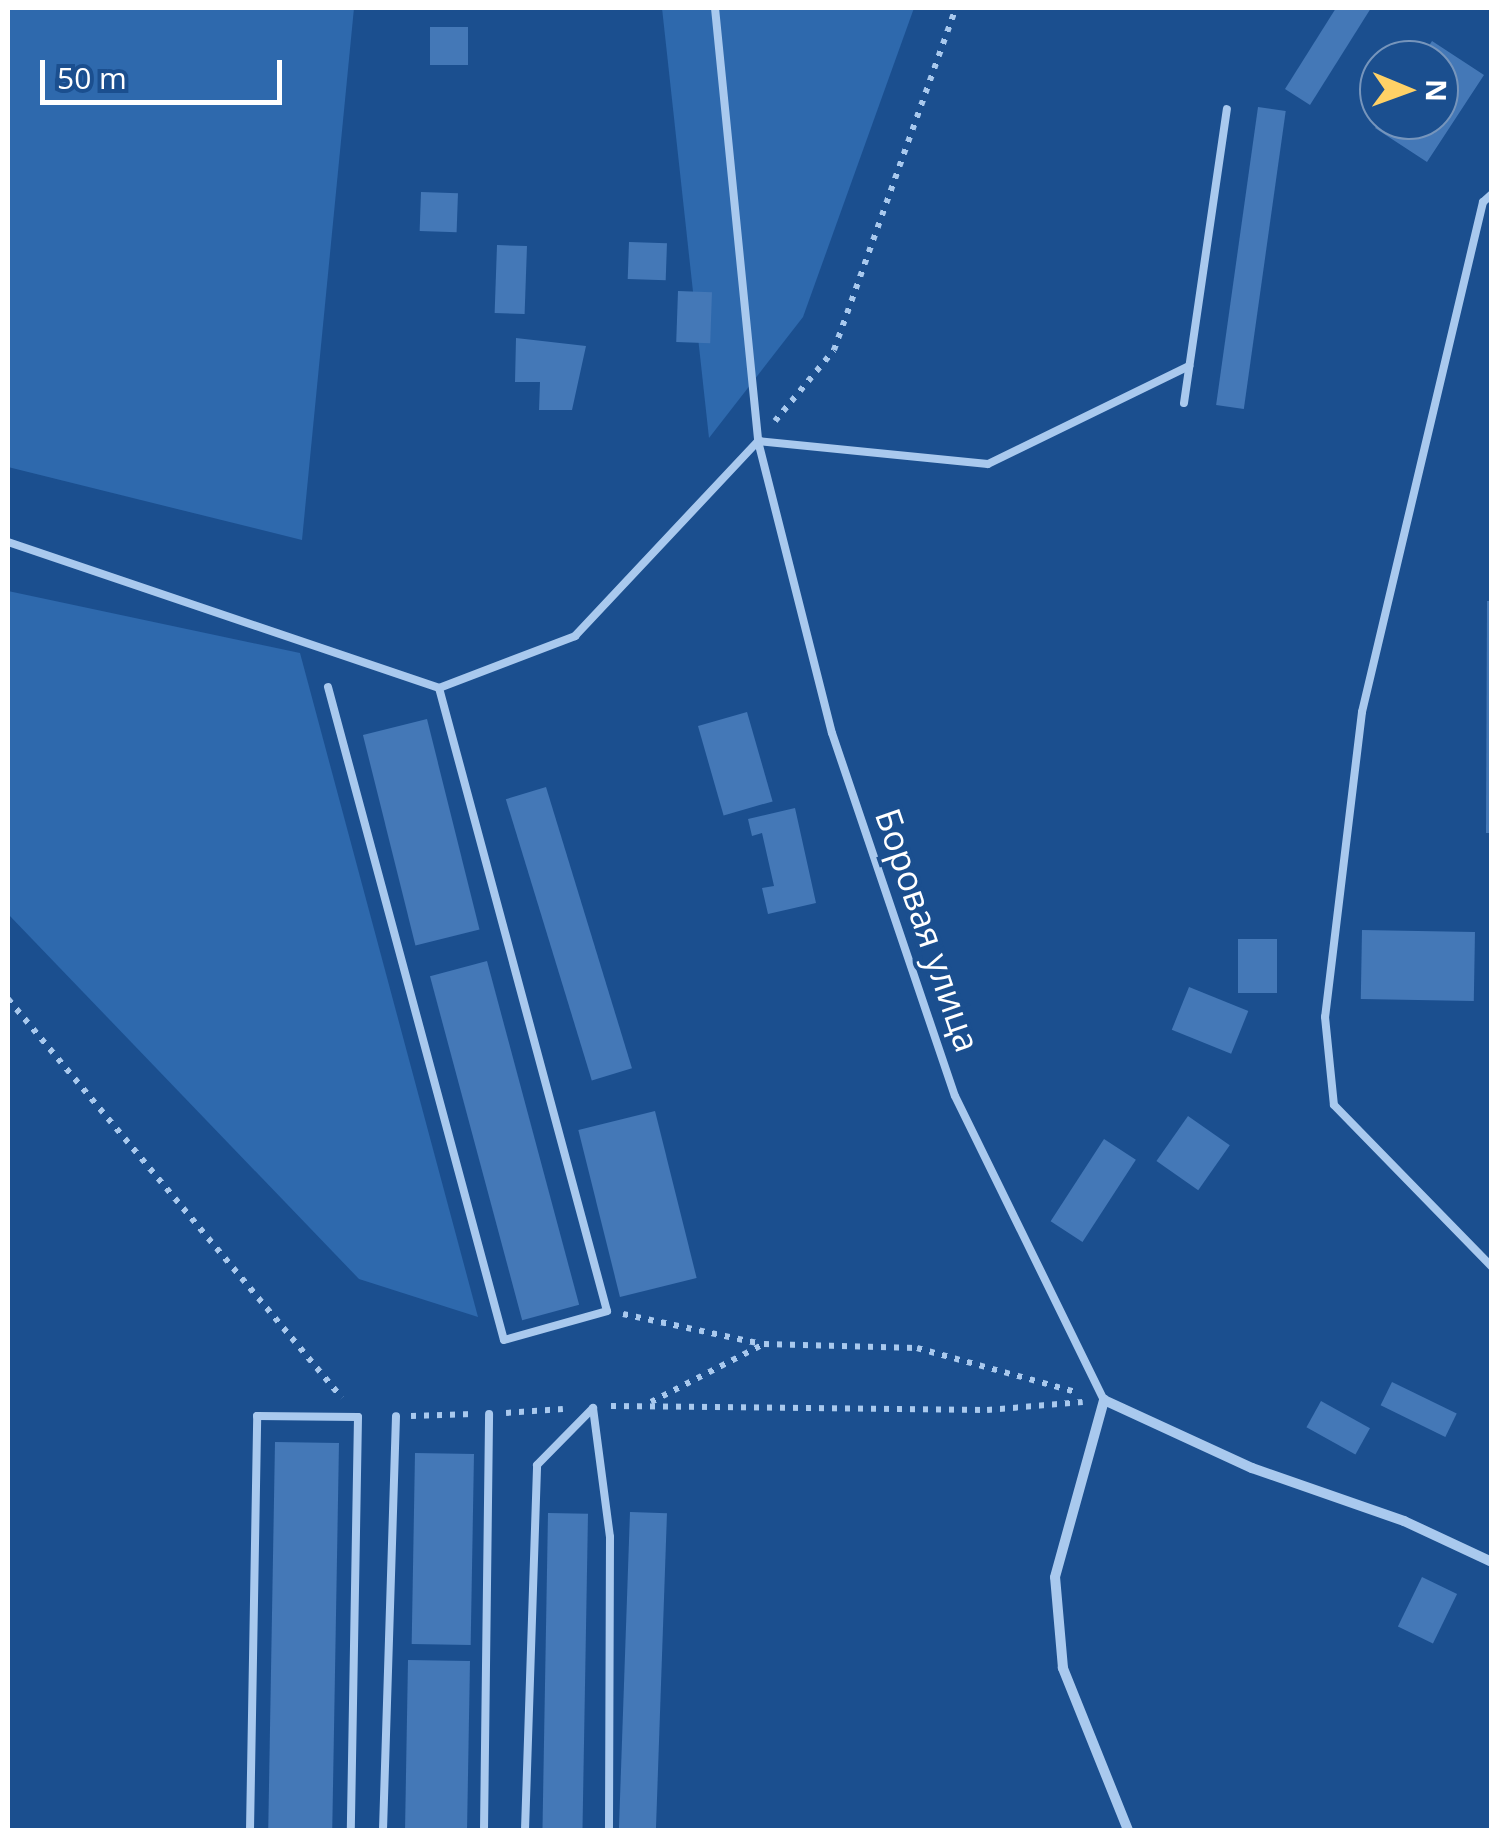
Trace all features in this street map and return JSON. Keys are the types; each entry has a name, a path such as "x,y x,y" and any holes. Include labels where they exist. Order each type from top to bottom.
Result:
{"street":[{"path":"1128,1830 1062,1668 1055,1576 1104,1400 1252,1468 1404,1520 1492,1562"}],"lane":[{"name":"Боровая улица","path":"715,8 758,441 832,733 955,1096 1104,1400"},
{"path":"1184,403 1227,109"},
{"path":"1492,194 1483,202 1362,712 1325,1018 1334,1105 1492,1267"},
{"path":"8,542 439,688 575,636 758,441 988,464 1190,366"},
{"path":"328,687 504,1340 607,1310 439,688"},
{"path":"526,1830 537,1465 594,1408 610,1536 609,1830"},
{"path":"484,1830 489,1414"},
{"path":"250,1830 257,1416 358,1416 351,1830"},
{"path":"384,1830 396,1416"}],"path":[{"path":"758,441 834,350 956,8"},
{"path":"607,1310 764,1344 917,1348 1104,1400"},
{"path":"648,1404 764,1344"}],"shaded area":[{"path":"8,8 354,8 302,540 8,467"},
{"path":"662,8 914,8 803,317 709,438"},
{"path":"8,591 300,653 478,1317 359,1279 8,914"}],"building":[{"path":"1336,8 1371,8 1310,105 1285,89"},
{"path":"430,27 468,27 468,65 430,65"},
{"path":"1459,59 1484,75 1459,113"},
{"path":"1258,107 1286,111 1244,409 1216,405"},
{"path":"1393,140 1441,140 1427,162"},
{"path":"421,192 458,193 457,232 420,231"},
{"path":"629,242 667,243 666,280 628,279"},
{"path":"497,245 527,246 525,314 495,313"},
{"path":"678,291 712,292 710,343 676,342"},
{"path":"516,338 586,346 572,410 539,410 540,382 515,382"},
{"path":"1487,601 1492,601 1492,833 1486,833"},
{"path":"747,712 773,801 724,815 698,726"},
{"path":"427,719 479,930 415,946 363,735"},
{"path":"546,787 632,1068 592,1080 506,799"},
{"path":"795,808 816,903 768,914 762,888 774,886 762,833 752,836 748,819"},
{"path":"1362,930 1475,932 1474,1001 1361,999"},
{"path":"1238,939 1277,939 1277,993 1238,993"},
{"path":"487,961 579,1305 522,1320 430,976"},
{"path":"1189,987 1248,1011 1231,1054 1172,1030"},
{"path":"655,1111 697,1278 620,1297 578,1130"},
{"path":"1188,1116 1230,1145 1198,1190 1156,1161"},
{"path":"1104,1139 1136,1160 1082,1242 1051,1221"},
{"path":"1392,1382 1457,1414 1445,1437 1381,1405"},
{"path":"1321,1401 1370,1428 1355,1454 1306,1427"},
{"path":"275,1442 339,1443 332,1830 268,1830"},
{"path":"415,1453 474,1454 471,1645 412,1644"},
{"path":"630,1512 667,1513 656,1830 619,1830"},
{"path":"548,1513 588,1514 582,1830 542,1830"},
{"path":"1422,1577 1457,1594 1433,1644 1398,1626"},
{"path":"408,1660 470,1661 467,1830 405,1830"}]}
